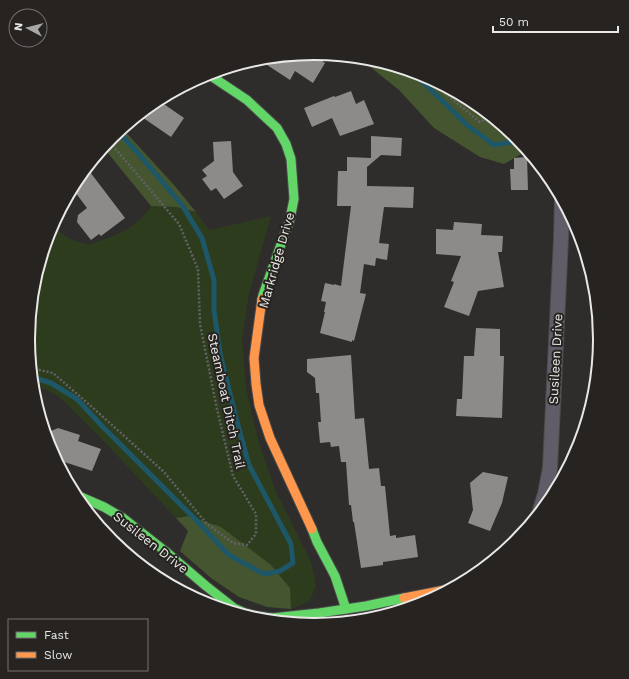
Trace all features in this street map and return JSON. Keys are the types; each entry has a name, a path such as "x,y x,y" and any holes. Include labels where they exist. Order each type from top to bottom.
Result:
{"street":[{"name":"Markridge Drive","path":"215,79 247,100 277,128 286,144 291,159 294,199 290,219 263,295 254,358 256,384 259,406 270,438 335,576 346,609"},
{"name":"Susileen Drive","path":"543,500 550,468 562,210"},
{"name":"Susileen Drive","path":"85,499 104,507 123,518 231,606"},
{"name":"Susileen Drive","path":"320,619 346,609 433,593"}],"path":[{"path":"444,92 480,122 486,119"},
{"name":"Steamboat Ditch Trail","path":"37,369 53,373 164,472 206,524 233,543 247,545 256,534 256,514 233,476 217,409 200,324 198,268 179,224 113,146"}],"green space":[{"path":"368,65 421,81 454,97 499,129 523,153 504,164 480,157 434,128 399,90"},
{"path":"126,133 174,185 196,212 176,207 151,206 107,152"},
{"path":"151,206 176,207 196,212 209,230 271,216 249,294 242,339 246,389 259,443 276,492 311,562 316,585 310,601 291,609 270,564 251,550 188,516 176,518 96,433 59,397 39,386 35,340 37,303 45,267 57,230 72,240 91,244 114,236 135,224"},
{"path":"188,516 221,527 270,564 290,588 291,609 267,607 239,597 211,578 180,551 188,531 176,518"}],"building":[{"path":"314,60 321,60 325,63 313,83 295,71 290,80 266,64"},
{"path":"351,91 356,104 364,100 374,124 340,136 332,118 312,127 304,108"},
{"path":"164,104 184,118 171,137 144,118"},
{"path":"371,136 402,138 401,156 381,155 367,167 367,186 414,187 413,208 384,207 379,243 389,244 387,260 376,258 375,266 364,264 360,293 366,294 354,341 352,340 352,342 320,333 326,302 321,301 325,283 341,286 351,206 337,206 338,171 347,171 347,157 371,158"},
{"path":"231,141 233,172 243,186 224,199 216,188 211,191 202,179 207,176 202,170 214,161 213,142"},
{"path":"514,158 527,158 528,190 511,190 510,169 514,169"},
{"path":"90,173 125,218 101,236 99,234 91,240 77,222 78,215 87,208 76,193"},
{"path":"454,222 482,224 481,235 503,236 502,252 498,252 504,287 478,291 469,316 444,307 454,282 451,281 461,256 436,254 436,229 453,230"},
{"path":"476,328 500,329 500,356 504,356 502,418 456,416 457,399 462,399 464,356 474,356"},
{"path":"351,355 355,419 364,418 369,469 379,468 381,486 385,486 390,536 396,535 396,538 415,535 418,557 383,562 383,565 361,568 351,505 349,505 346,462 341,462 339,446 331,447 330,442 320,443 318,422 321,422 319,393 316,393 315,378 307,372 307,359"},
{"path":"58,428 80,435 78,441 101,449 92,471 63,462 51,431"},
{"path":"483,472 508,477 502,503 490,531 468,523 473,510 470,483"}],"waterway":[{"path":"423,82 467,125 494,145 511,141"},
{"path":"37,379 51,383 77,399 229,555 264,574 280,571 293,563 291,544 249,465 220,353 214,310 214,280 202,238 182,205 122,137"}],"traffic: fast":[{"path":"215,79 247,100 277,128 286,144 291,159 294,199 290,219 262,299"},
{"path":"85,499 104,507 123,518 231,606"},
{"path":"312,529 317,542 335,576 346,609"},
{"path":"280,617 366,606 404,598"}],"traffic: slow":[{"path":"262,299 254,358 259,405 270,438 312,529"},
{"path":"404,598 433,592"}]}
